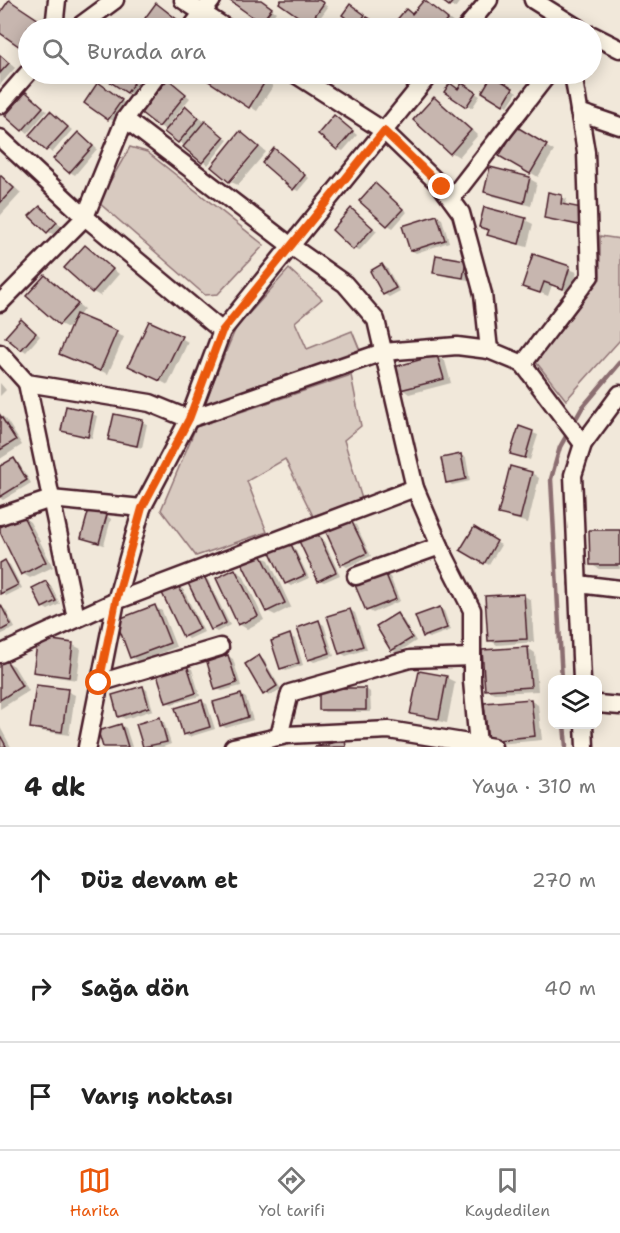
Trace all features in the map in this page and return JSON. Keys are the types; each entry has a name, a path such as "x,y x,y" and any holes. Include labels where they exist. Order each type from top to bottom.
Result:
{"street":[{"path":"55,18 57,0"},
{"path":"91,18 115,0"},
{"path":"183,0 207,7"},
{"path":"474,18 489,0"},
{"path":"533,0 562,18"},
{"path":"602,40 620,49"},
{"path":"0,105 18,84"},
{"path":"0,303 85,217 125,119 151,84"},
{"path":"311,84 384,131 442,187 461,213 483,294 489,350"},
{"path":"87,747 116,601 142,508 189,419 222,331 422,84"},
{"path":"451,200 541,84"},
{"path":"523,364 590,276 586,152 575,84"},
{"path":"579,112 620,126"},
{"path":"125,119 291,246 345,284 376,320 415,488 440,546 472,610 472,657 482,746 389,730 279,736 233,747"},
{"path":"0,138 85,217 222,331"},
{"path":"27,383 150,404 189,419 383,352 457,346 489,350 523,364 580,438"},
{"path":"0,353 27,383 76,618"},
{"path":"582,675 573,475 580,438 620,394"},
{"path":"0,654 116,601 415,488"},
{"path":"0,516 51,499 142,508"},
{"path":"356,576 440,546"},
{"path":"578,584 620,589"},
{"path":"99,683 220,647"},
{"path":"279,736 290,693 410,659 472,657"},
{"path":"602,704 620,706"},
{"path":"584,729 585,747"}],"shaded area":[{"path":"130,147 147,152 264,245 218,294 205,295 98,202"},
{"path":"600,236 620,239 620,340 566,400 536,362 600,279"},
{"path":"289,269 322,299 295,322 307,349 352,331 361,353 202,408 236,328"},
{"path":"351,375 361,426 344,440 362,499 313,516 285,459 247,481 267,532 196,556 161,510 196,427"}],"building":[{"path":"9,0 36,18 18,18 18,46 0,33 0,13"},
{"path":"229,0 261,0 272,8 265,18 254,18"},
{"path":"281,0 319,0 324,3 313,18 300,18 279,3"},
{"path":"424,0 447,18 398,18 406,9 412,14"},
{"path":"441,0 454,0 449,6"},
{"path":"156,3 175,18 145,18"},
{"path":"350,4 365,15 363,18 346,18 342,15"},
{"path":"0,55 9,63 0,73"},
{"path":"97,84 101,84 122,100 108,120 84,103"},
{"path":"114,84 133,84 127,93"},
{"path":"164,84 174,84 186,94 159,127 140,112"},
{"path":"213,84 264,84 249,108"},
{"path":"449,84 458,89 464,84 476,92 466,107 444,92"},
{"path":"487,84 507,84 513,88 503,105 482,92"},
{"path":"26,92 43,107 22,131 5,116"},
{"path":"434,97 471,130 450,154 413,120"},
{"path":"186,106 199,118 178,143 164,132"},
{"path":"50,111 68,127 46,151 29,135"},
{"path":"334,115 353,131 337,150 318,134"},
{"path":"205,121 224,137 202,163 183,147"},
{"path":"517,127 547,145 530,174 499,156"},
{"path":"240,131 259,147 229,182 211,167"},
{"path":"78,132 93,146 69,173 53,159"},
{"path":"274,148 305,175 293,190 262,163"},
{"path":"490,167 530,177 524,203 484,192"},
{"path":"0,175 14,188 0,203"},
{"path":"375,183 403,209 387,226 359,201"},
{"path":"548,192 562,195 561,204 582,208 579,225 544,218"},
{"path":"40,206 57,222 47,233 29,216"},
{"path":"484,207 526,218 519,244 487,235 489,230 479,227"},
{"path":"351,208 373,228 353,250 332,230"},
{"path":"437,215 445,240 410,251 402,226"},
{"path":"85,245 113,269 92,293 64,268"},
{"path":"533,254 570,266 563,289 544,282 540,293 522,287"},
{"path":"436,255 466,260 463,278 433,273"},
{"path":"382,264 396,288 383,295 370,271"},
{"path":"45,275 78,304 59,325 26,296"},
{"path":"76,314 117,331 100,371 59,354"},
{"path":"21,319 36,333 21,350 5,337"},
{"path":"149,321 182,336 160,381 128,366"},
{"path":"437,355 444,379 400,390 394,367"},
{"path":"66,406 93,412 88,437 61,431"},
{"path":"114,414 143,420 137,446 108,440"},
{"path":"0,415 16,440 0,450"},
{"path":"519,426 533,431 525,458 510,454"},
{"path":"461,454 466,479 446,483 441,458"},
{"path":"14,458 27,480 0,497 0,466"},
{"path":"510,466 532,472 520,519 498,514"},
{"path":"89,509 107,515 99,543 81,538"},
{"path":"23,516 46,562 21,575 0,532 0,527"},
{"path":"351,520 367,553 341,565 326,532"},
{"path":"474,527 497,541 484,564 460,550"},
{"path":"589,530 620,530 620,565 590,565"},
{"path":"317,532 336,572 318,581 299,541"},
{"path":"290,542 305,575 285,584 270,552"},
{"path":"261,554 285,603 266,612 242,563"},
{"path":"5,560 18,585 0,594 0,563"},
{"path":"235,569 258,616 238,625 216,578"},
{"path":"385,572 396,599 366,611 355,585"},
{"path":"204,576 226,623 211,630 188,583"},
{"path":"46,581 56,601 42,608 32,588"},
{"path":"178,585 200,629 183,637 162,593"},
{"path":"524,594 527,639 488,641 485,596"},
{"path":"155,605 170,643 130,658 116,620"},
{"path":"0,606 11,625 0,631"},
{"path":"440,607 447,628 423,637 415,616"},
{"path":"350,609 363,646 339,654 327,616"},
{"path":"397,613 412,638 391,651 376,626"},
{"path":"319,620 330,653 308,660 297,628"},
{"path":"290,634 299,663 280,669 271,641"},
{"path":"38,638 73,643 69,677 33,672"},
{"path":"528,647 531,687 485,690 482,650"},
{"path":"228,655 237,683 215,690 207,662"},
{"path":"259,655 277,686 263,695 245,664"},
{"path":"6,660 22,686 0,700 0,663"},
{"path":"187,665 196,693 166,703 157,674"},
{"path":"419,671 447,676 439,719 410,714"},
{"path":"36,685 68,689 62,732 30,728"},
{"path":"143,686 149,707 118,717 112,695"},
{"path":"319,688 366,688 366,710 319,710"},
{"path":"241,694 248,717 220,726 213,702"},
{"path":"531,699 535,736 488,741 484,703"},
{"path":"202,700 210,727 183,735 175,708"},
{"path":"160,717 167,742 143,747 136,724"},
{"path":"121,724 128,747 103,747 98,731"},
{"path":"0,735 6,746 0,747"},
{"path":"345,740 346,747 314,747"}],"waterway":[{"path":"573,424 582,408 620,363"},
{"path":"562,675 551,479 560,447 569,431"},
{"path":"564,729 566,747"}],"route":[{"path":"99,683 116,601 142,508 189,419 222,331 384,131 442,187"}]}
